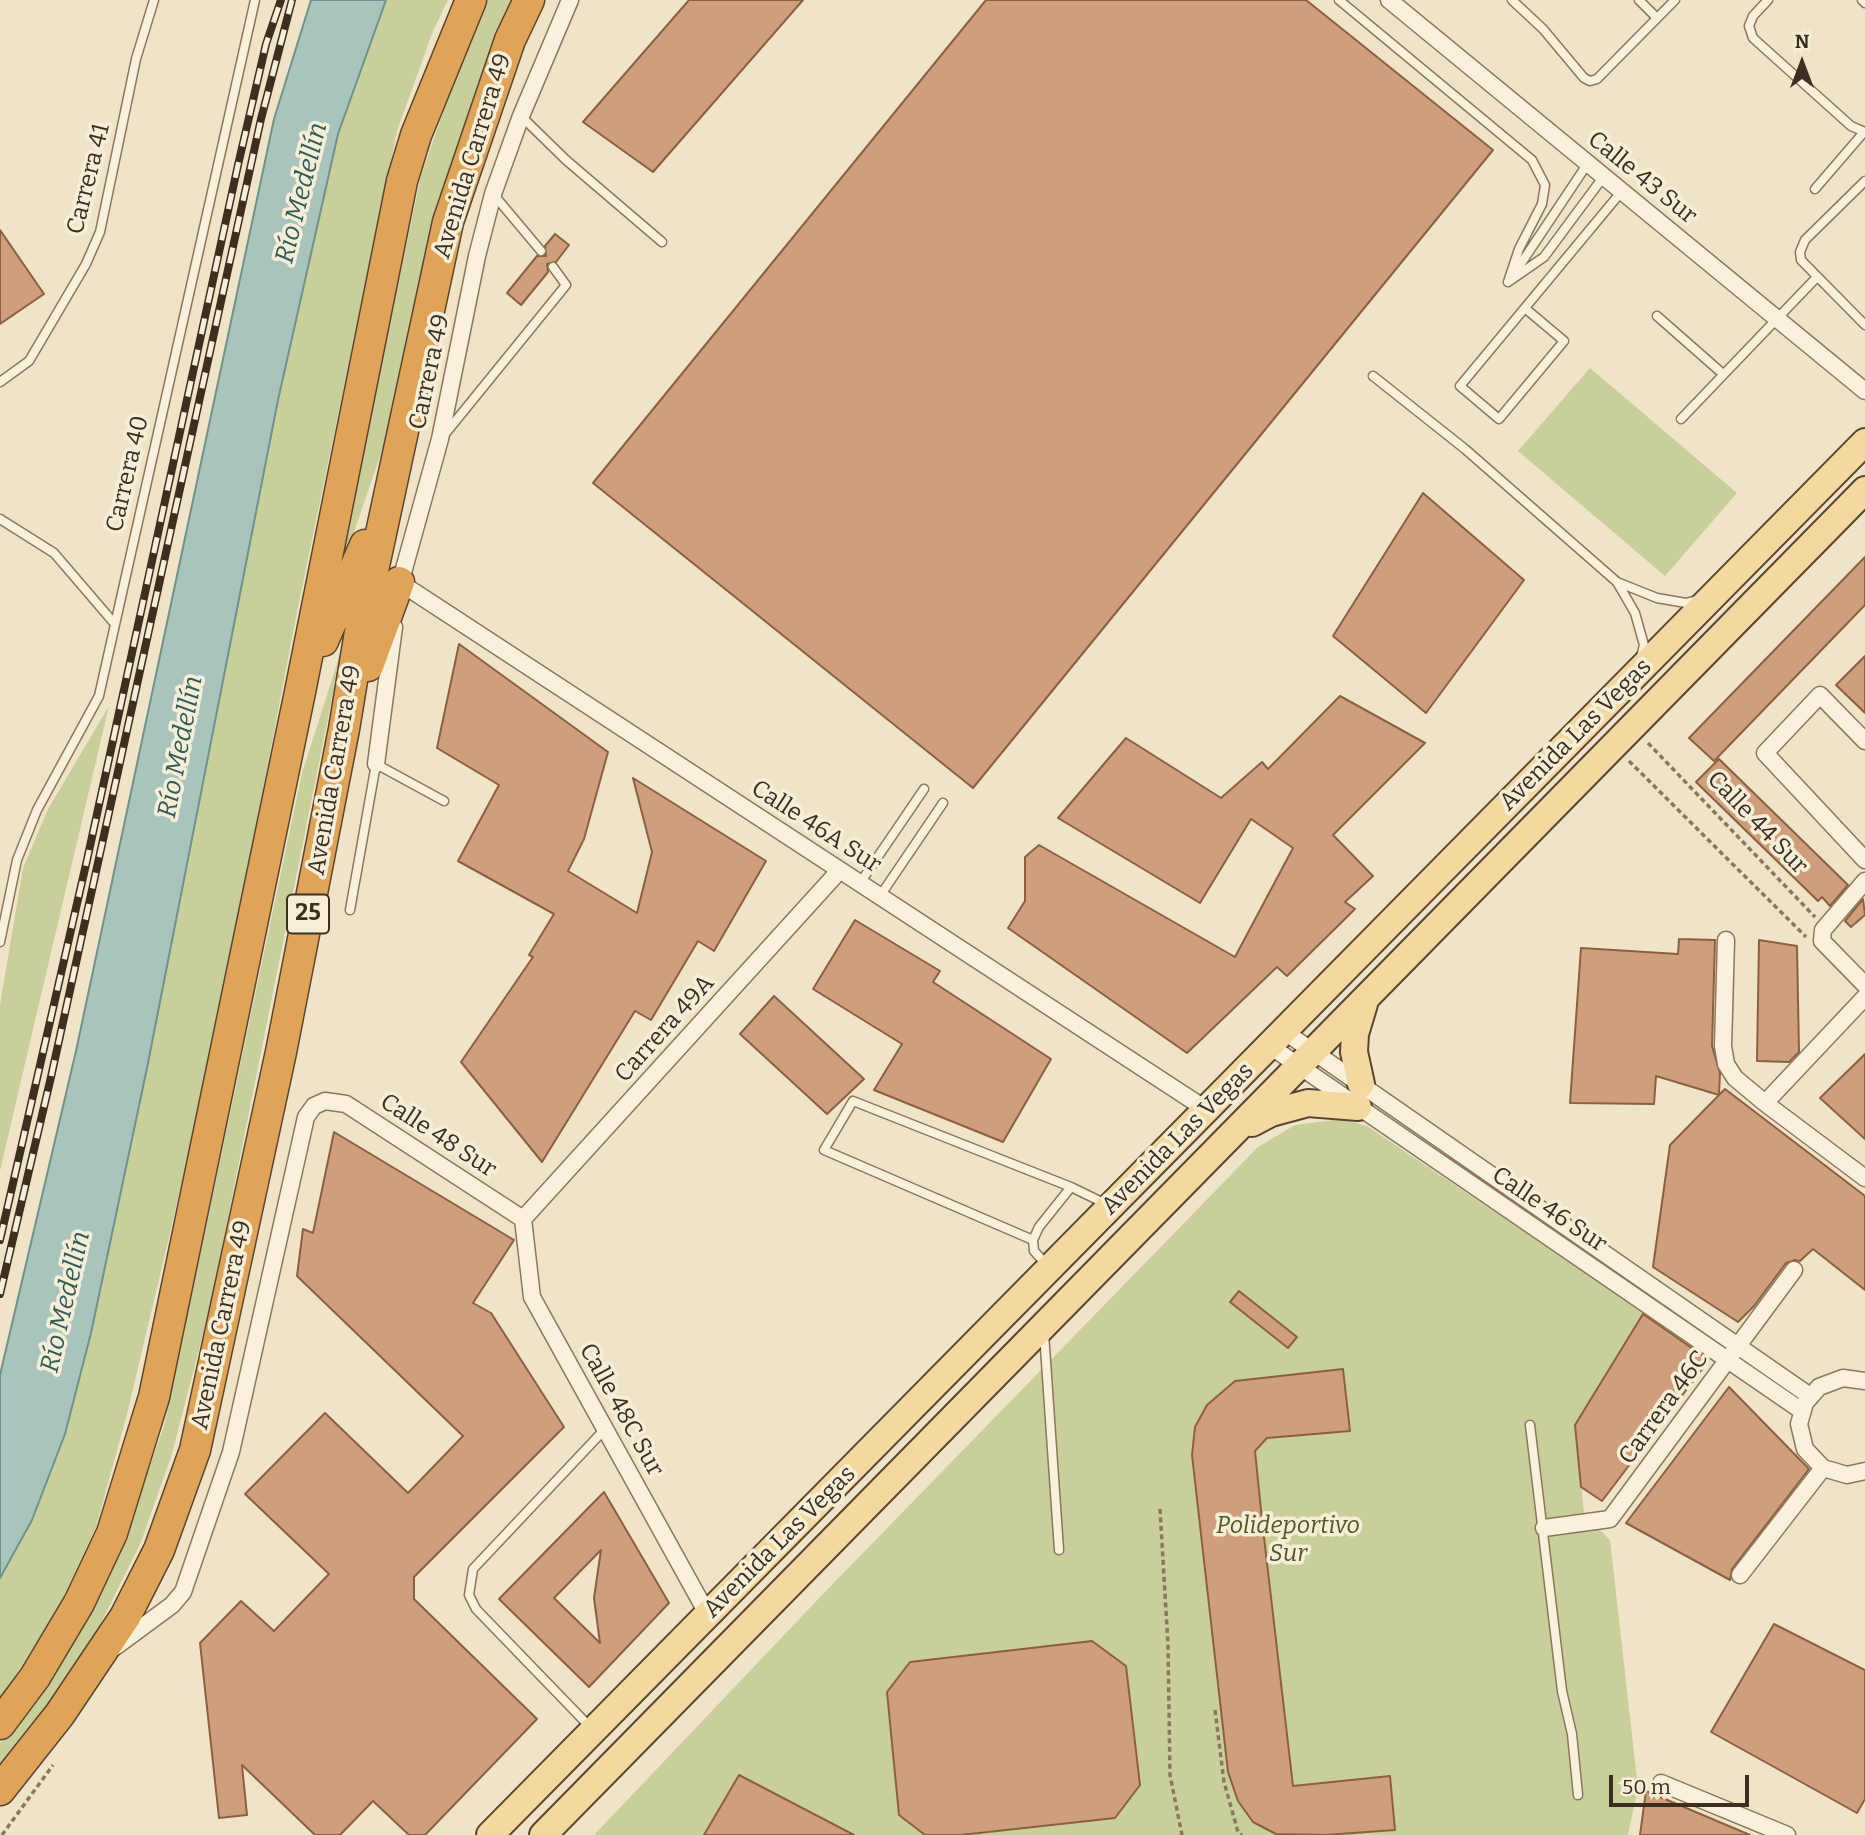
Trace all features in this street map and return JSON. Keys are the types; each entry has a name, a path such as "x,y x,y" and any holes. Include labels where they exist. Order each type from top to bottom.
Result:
{"highway":[{"name":"Avenida Carrera 49","path":"0,1724 35,1677 79,1603 112,1533 154,1397 300,692 402,181 416,135 471,0"},
{"name":"Avenida Carrera 49","path":"0,1790 101,1656 159,1550 195,1450 281,1052 344,729 361,626 448,222 510,40 529,0"},
{"path":"300,692 389,490"},
{"path":"344,729 399,582"}],"main road":[{"name":"Avenida Las Vegas","path":"490,1835 1865,442"},
{"name":"Avenida Las Vegas","path":"543,1835 1308,1060 1865,490"},
{"path":"1238,1130 1271,1113 1308,1103 1360,1096 1354,1052 1357,1026 1366,1000"}],"street":[{"name":"Carrera 49","path":"376,764 399,582 440,439 477,256 493,194 521,116 570,0"},
{"name":"Calle 43 Sur","path":"1389,0 1865,391"},
{"name":"Calle 46A Sur","path":"399,582 1208,1110"},
{"path":"1865,741 1821,695 1765,753 1865,860"},
{"name":"Carrera 49A","path":"523,1219 840,870"},
{"path":"1865,881 1823,930 1822,941 1865,985"},
{"path":"1726,940 1723,1046 1726,1064 1735,1078 1765,1103 1865,1178"},
{"path":"1765,1103 1865,997"},
{"name":"Calle 46 Sur","path":"1278,1039 1802,1412"},
{"name":"Calle 46 Sur","path":"1308,1060 1810,1396"},
{"name":"Calle 48 Sur","path":"101,1656 172,1605 183,1592 231,1452 306,1117 314,1106 325,1101 346,1104 523,1219"},
{"name":"Calle 48C Sur","path":"523,1219 533,1297 708,1615"},
{"name":"Carrera 46C","path":"1544,1528 1610,1519 1794,1270"},
{"path":"1863,1473 1834,1473 1823,1468 1805,1449 1800,1437 1802,1412 1810,1396 1831,1381 1843,1378 1865,1381"},
{"path":"1740,1575 1823,1468"},
{"path":"1661,1783 1787,1835"}],"lane":[{"name":"Carrera 41","path":"0,382 29,361 86,264 100,232 136,60 154,0"},
{"name":"Carrera 40","path":"0,942 17,860 37,810 99,696 255,0"},
{"path":"1339,0 1532,160 1545,185 1542,204 1519,249 1508,282"},
{"path":"1512,0 1557,45 1584,78 1590,81 1597,79 1675,0"},
{"path":"1639,0 1657,18"},
{"path":"1768,0 1753,16 1749,26 1753,38 1851,126 1864,132 1815,189"},
{"path":"521,116 566,160 662,242"},
{"path":"1508,282 1588,163"},
{"path":"1508,282 1544,257 1604,176"},
{"path":"1865,181 1805,240 1801,260 1865,325"},
{"path":"1525,309 1564,341 1499,419 1460,386 1622,191"},
{"path":"493,194 541,251"},
{"path":"440,439 566,285 552,267"},
{"path":"1681,419 1817,277"},
{"path":"1657,317 1723,374"},
{"path":"1373,376 1465,449 1617,582 1641,593 1686,603 1713,597"},
{"path":"0,519 54,553 114,624"},
{"path":"1617,582 1635,613 1644,645 1637,674"},
{"path":"350,910 376,764 444,801"},
{"path":"860,883 924,789"},
{"path":"880,896 943,803"},
{"path":"1033,1240 824,1150 853,1101 1071,1187 1111,1207"},
{"path":"1050,1269 1034,1251 1033,1240 1039,1227 1071,1187"},
{"path":"1044,1328 1059,1550"},
{"path":"1530,1425 1562,1691 1572,1734 1578,1795"},
{"path":"593,1730 476,1609 469,1595 473,1569 605,1429"}],"path":[{"name":"Calle 44 Sur","path":"1629,761 1803,936 1822,941 1819,920 1647,743"},
{"path":"1160,1509 1168,1645 1170,1775 1182,1835"},
{"path":"1215,1710 1224,1782 1238,1832 1242,1835"}],"green space":[{"path":"386,0 448,0 433,31 397,131 296,617 225,988 170,1233 127,1414 96,1527 57,1611 0,1701 0,1578 32,1520 65,1434 91,1333 147,1068 278,400 338,134"},
{"path":"488,0 516,0 484,68 437,211 387,436 330,602 421,176 463,55"},
{"path":"1590,368 1737,493 1665,576 1518,451"},
{"path":"342,648 210,1307 172,1454 141,1542 93,1639 19,1746 0,1765 0,1743 24,1712 108,1573 136,1506 164,1426 302,773"},
{"path":"109,706 0,1171 0,1005 23,868 48,809"},
{"name":"Polideportivo Sur","path":"1342,1119 1367,1126 1644,1312 1575,1425 1584,1514 1610,1540 1638,1788 1628,1835 594,1835 823,1594 1258,1147 1295,1125"}],"water":[{"name":"Río Medellín","path":"311,0 386,0 338,134 278,400 147,1068 91,1333 65,1434 32,1520 0,1578 0,1375 76,1051 274,119"}],"building":[{"path":"689,0 803,0 653,172 583,122"},
{"path":"986,0 1306,0 1493,150 973,788 593,483"},
{"path":"0,230 44,294 0,324"},
{"path":"555,234 569,245 556,262 547,264 548,272 521,305 507,293 537,256 546,256 545,246"},
{"path":"1423,493 1524,580 1426,713 1333,636"},
{"path":"1865,557 1865,605 1714,761 1689,738"},
{"path":"459,644 608,752 584,839 568,871 637,913 652,852 633,778 766,861 714,951 698,941 651,1020 635,1011 542,1162 461,1062 533,957 529,955 554,914 458,861 499,785 437,748"},
{"path":"1865,656 1865,713 1836,685"},
{"path":"1340,696 1425,743 1333,835 1373,876 1345,902 1355,909 1287,976 1277,967 1187,1053 1008,928 1025,901 1025,857 1039,845 1235,957 1293,848 1251,819 1200,903 1058,818 1126,738 1221,798 1262,762 1268,769"},
{"path":"1719,759 1848,885 1830,906 1822,897 1818,901 1696,782"},
{"path":"1863,899 1865,915 1851,927 1845,921"},
{"path":"855,920 940,971 933,982 1051,1059 1003,1142 874,1090 902,1044 813,989"},
{"path":"1679,939 1715,940 1712,1046 1720,1073 1719,1095 1656,1076 1654,1104 1570,1103 1581,948 1678,954"},
{"path":"1759,940 1797,946 1799,1052 1789,1062 1757,1061"},
{"path":"774,996 864,1079 827,1114 740,1034"},
{"path":"1865,1054 1865,1139 1820,1098"},
{"path":"1725,1089 1865,1196 1865,1290 1813,1249 1800,1261 1786,1263 1754,1306 1738,1322 1653,1267 1670,1145"},
{"path":"334,1132 514,1240 473,1303 491,1313 564,1427 414,1577 414,1599 537,1719 425,1835 409,1835 373,1801 340,1835 315,1835 242,1765 247,1815 219,1818 200,1643 241,1601 274,1631 329,1574 245,1494 325,1413 408,1493 463,1436 297,1276 303,1229 313,1233"},
{"path":"1239,1291 1297,1337 1288,1348 1230,1302"},
{"path":"1643,1314 1709,1360 1602,1501 1581,1487 1575,1425"},
{"path":"1343,1369 1350,1431 1267,1438 1255,1451 1262,1520 1293,1786 1390,1776 1395,1830 1325,1835 1276,1834 1253,1822 1238,1801 1228,1772 1192,1455 1195,1427 1207,1405 1235,1381"},
{"path":"1729,1387 1809,1469 1732,1569 1730,1580 1626,1523"},
{"path":"604,1492 669,1603 589,1687 499,1599","holes":["601,1550 594,1598 600,1643 554,1598"]},
{"path":"1774,1624 1865,1670 1865,1799 1857,1813 1711,1732"},
{"path":"1092,1641 1126,1666 1140,1785 1115,1818 961,1835 925,1835 899,1815 887,1692 910,1662"},
{"path":"739,1775 854,1835 704,1835"},
{"path":"1646,1791 1750,1835 1640,1835"}],"railway":[{"path":"0,1240 87,860 238,165 266,44 281,0"},
{"path":"0,1294 51,1077 261,119 292,0"}]}
